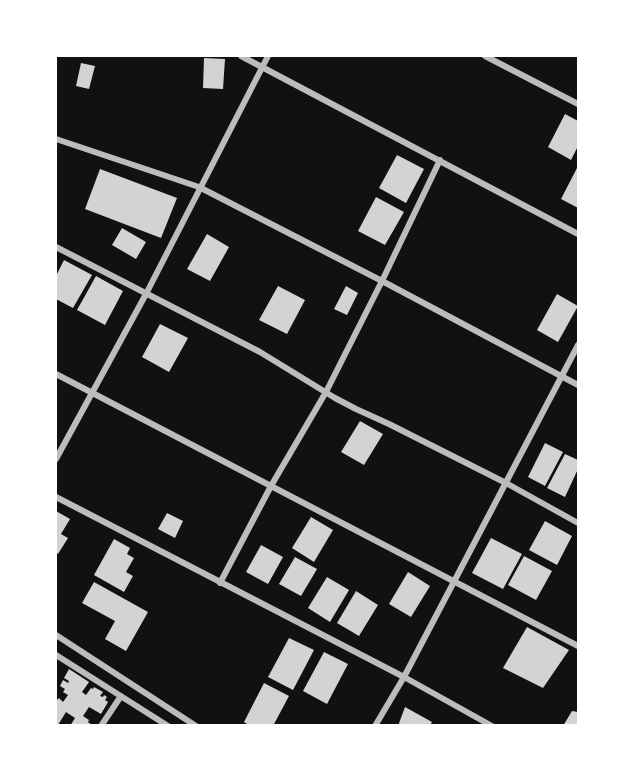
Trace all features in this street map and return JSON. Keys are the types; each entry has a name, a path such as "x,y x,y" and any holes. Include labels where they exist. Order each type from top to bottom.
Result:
{"street":[{"path":"241,56 579,234"},
{"path":"56,459 146,294 268,56"},
{"path":"484,56 500,59 579,104"},
{"path":"56,140 199,188 579,385"},
{"path":"220,583 271,486 326,392 440,160"},
{"path":"56,247 260,352 356,409 506,483 579,523"},
{"path":"375,726 404,676 579,345"},
{"path":"56,374 579,646"},
{"path":"56,497 404,676 492,726"},
{"path":"56,635 196,726"},
{"path":"56,655 168,726"},
{"path":"101,726 121,696"}],"building":[{"path":"204,58 225,59 223,89 203,88"},
{"path":"81,63 95,66 89,89 76,86"},
{"path":"565,114 578,121 578,146 571,160 548,147"},
{"path":"397,155 424,169 406,203 379,188"},
{"path":"578,166 578,208 561,199"},
{"path":"100,169 177,198 161,238 85,209"},
{"path":"376,197 404,212 385,245 358,231"},
{"path":"122,228 146,242 136,259 112,245"},
{"path":"207,234 229,247 210,281 187,269"},
{"path":"64,260 92,275 73,308 56,299 56,276"},
{"path":"96,276 123,291 105,325 77,310"},
{"path":"278,286 305,300 287,334 259,320"},
{"path":"346,286 358,293 347,315 334,309"},
{"path":"557,294 578,306 558,342 537,330"},
{"path":"160,324 188,338 169,372 142,357"},
{"path":"360,421 383,434 364,465 341,452"},
{"path":"545,443 563,452 545,486 528,477"},
{"path":"565,454 578,460 578,469 565,497 547,488"},
{"path":"56,511 70,519 61,534 68,538 58,554 56,552"},
{"path":"167,513 183,521 175,538 158,529"},
{"path":"311,517 333,530 314,562 292,548"},
{"path":"545,521 572,536 557,565 529,550"},
{"path":"491,538 522,554 503,589 472,573"},
{"path":"114,539 130,548 127,554 134,558 126,572 133,576 124,592 94,575"},
{"path":"261,545 283,557 268,584 246,572"},
{"path":"524,556 552,571 536,600 508,585"},
{"path":"295,557 317,569 301,596 279,584"},
{"path":"408,572 430,586 411,617 389,604"},
{"path":"327,577 349,590 330,622 308,608"},
{"path":"94,582 148,612 126,651 105,639 115,621 82,603"},
{"path":"356,591 378,605 359,636 337,623"},
{"path":"527,627 569,650 543,688 503,668"},
{"path":"289,638 314,650 293,690 268,677"},
{"path":"324,652 348,664 327,704 303,691"},
{"path":"69,669 89,682 82,692 86,695 94,687 103,692 100,696 107,697 105,700 108,702 101,714 89,707 83,716 93,726 70,726 75,718 66,712 58,725 56,724 56,699 59,698 63,702 68,695 60,686 63,680 68,683 69,681 64,678"},
{"path":"264,683 289,696 273,726 250,726 244,722"},
{"path":"405,707 432,722 430,726 398,726"},
{"path":"572,711 578,712 578,726 563,726"}]}
